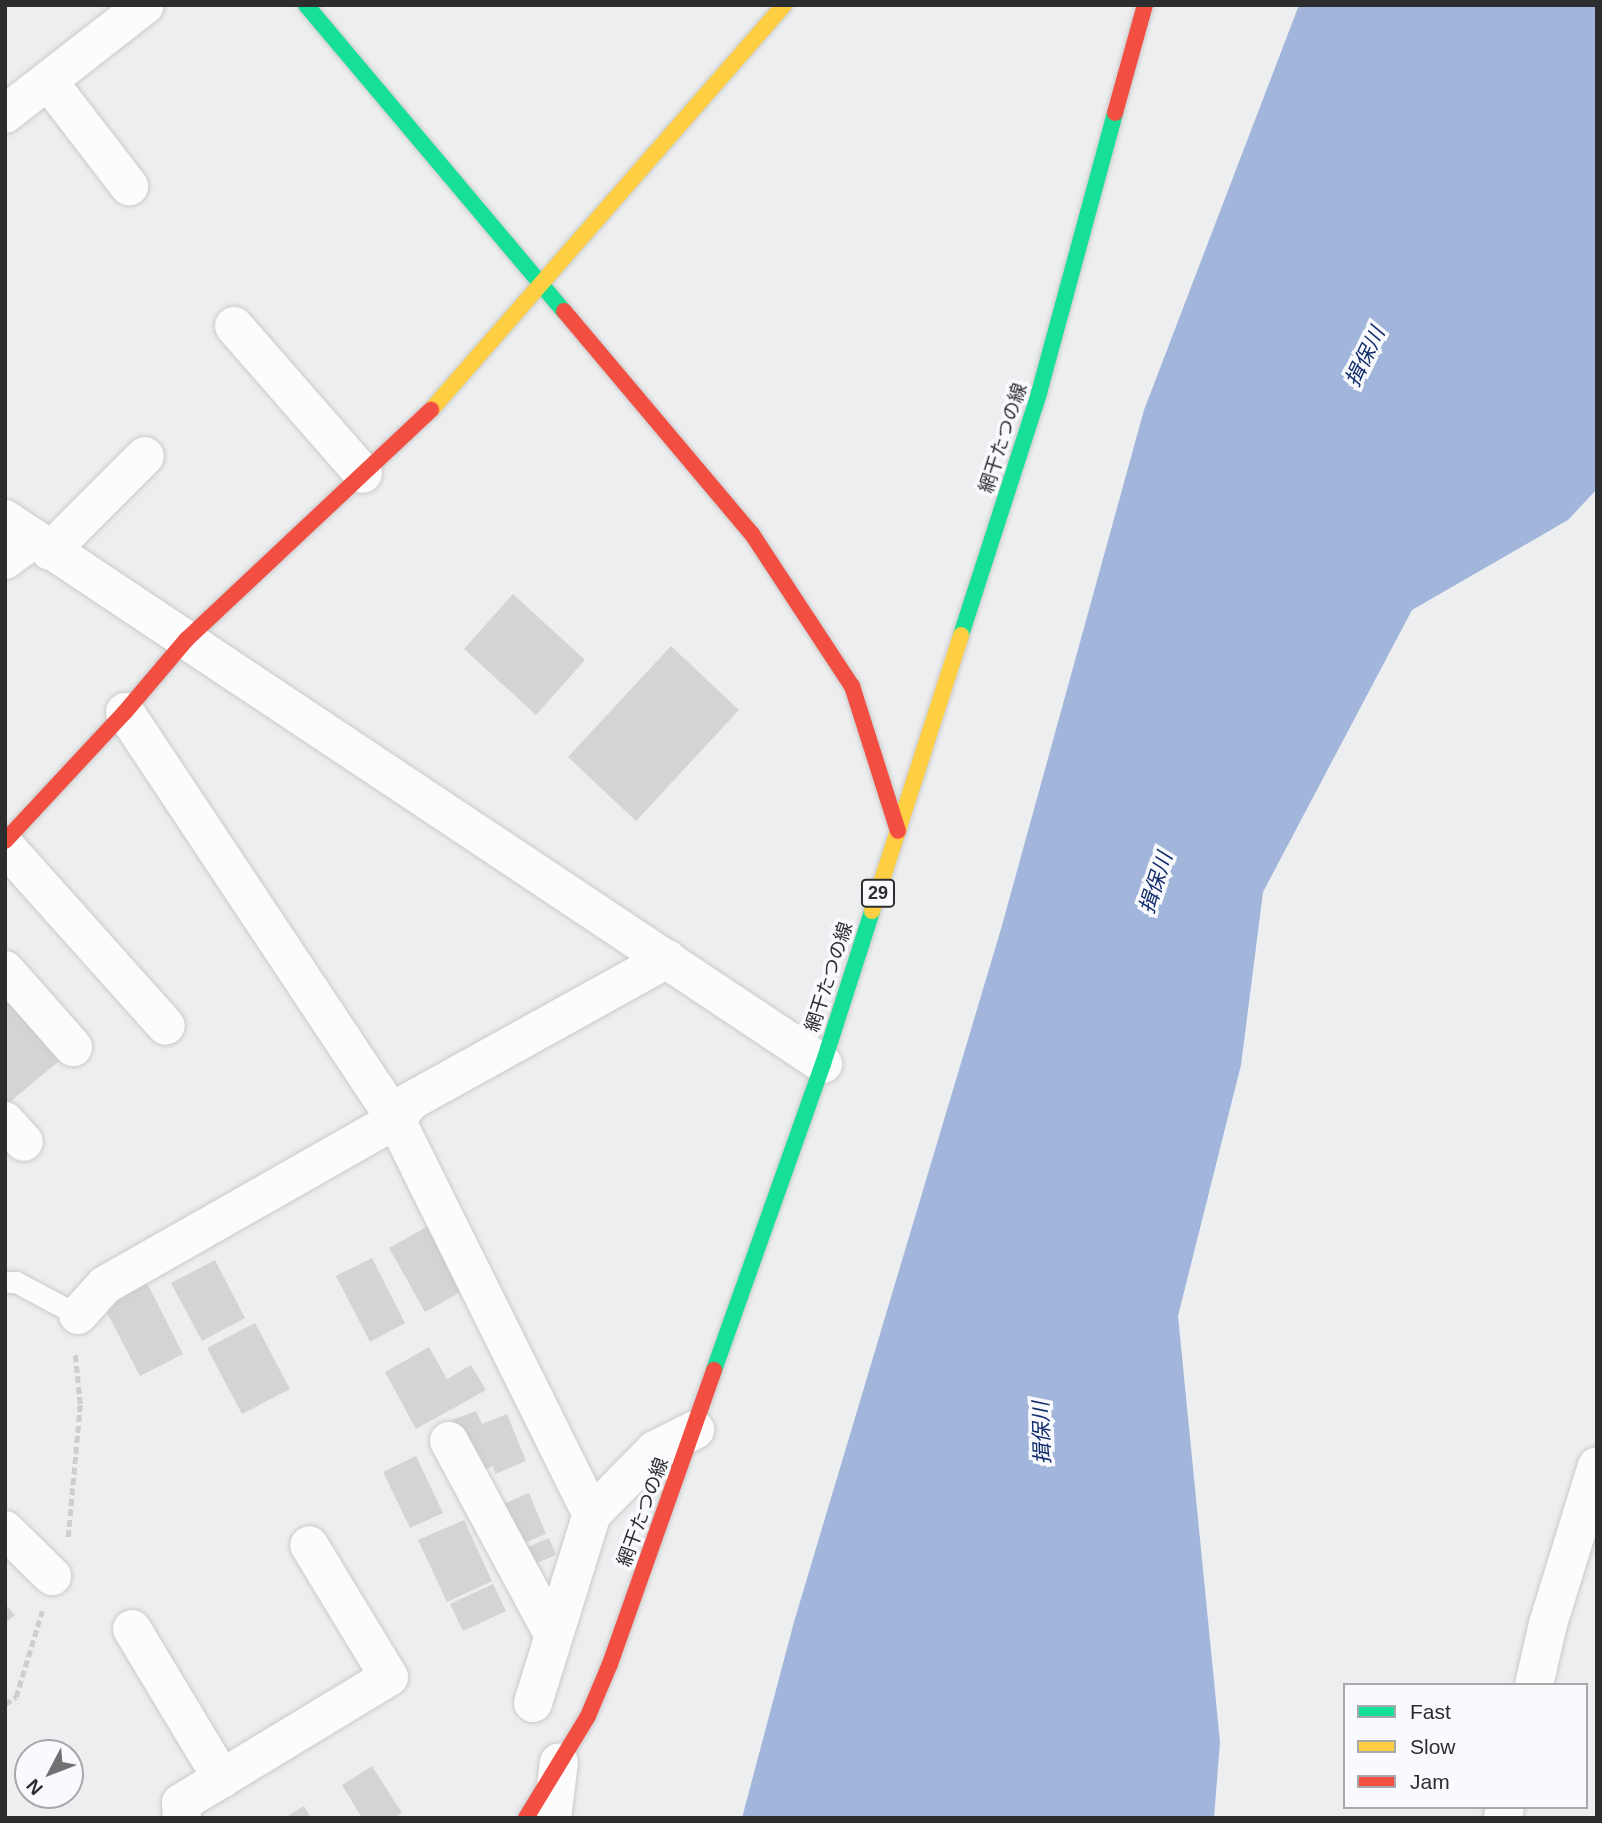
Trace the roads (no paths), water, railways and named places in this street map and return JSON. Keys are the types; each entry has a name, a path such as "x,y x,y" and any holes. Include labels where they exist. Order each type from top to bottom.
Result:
{"street":[{"path":"5,114 145,5"},
{"path":"306,5 752,534 852,686 898,831"},
{"path":"5,841 125,712 187,639 444,398 784,5"},
{"name":"網干たつの線","path":"526,1818 588,1716 610,1664 823,1064 1039,393 1145,5"},
{"path":"48,81 129,187"},
{"path":"234,326 363,474"},
{"path":"145,456 24,542 187,639 823,1064"},
{"path":"125,712 396,1120 592,1514"},
{"path":"5,846 166,1026"},
{"path":"78,1315 105,1285 396,1120 411,1101 667,959"},
{"path":"5,970 74,1047"},
{"path":"533,1703 592,1514 655,1450 695,1430"},
{"path":"449,1441 554,1636"},
{"path":"1534,1683 1548,1624 1597,1466"},
{"path":"5,1530 52,1576"},
{"path":"182,1818 181,1803 389,1677 309,1545"},
{"path":"132,1629 222,1779"},
{"path":"552,1818 559,1762"}],"lane":[{"path":"5,1282 16,1282 78,1315"}],"water":[{"name":"揖保川","path":"1299,5 1597,5 1597,489 1568,520 1412,610 1263,892 1241,1065 1178,1316 1220,1742 1214,1818 742,1818 794,1622 1001,929 1144,410"}]}
